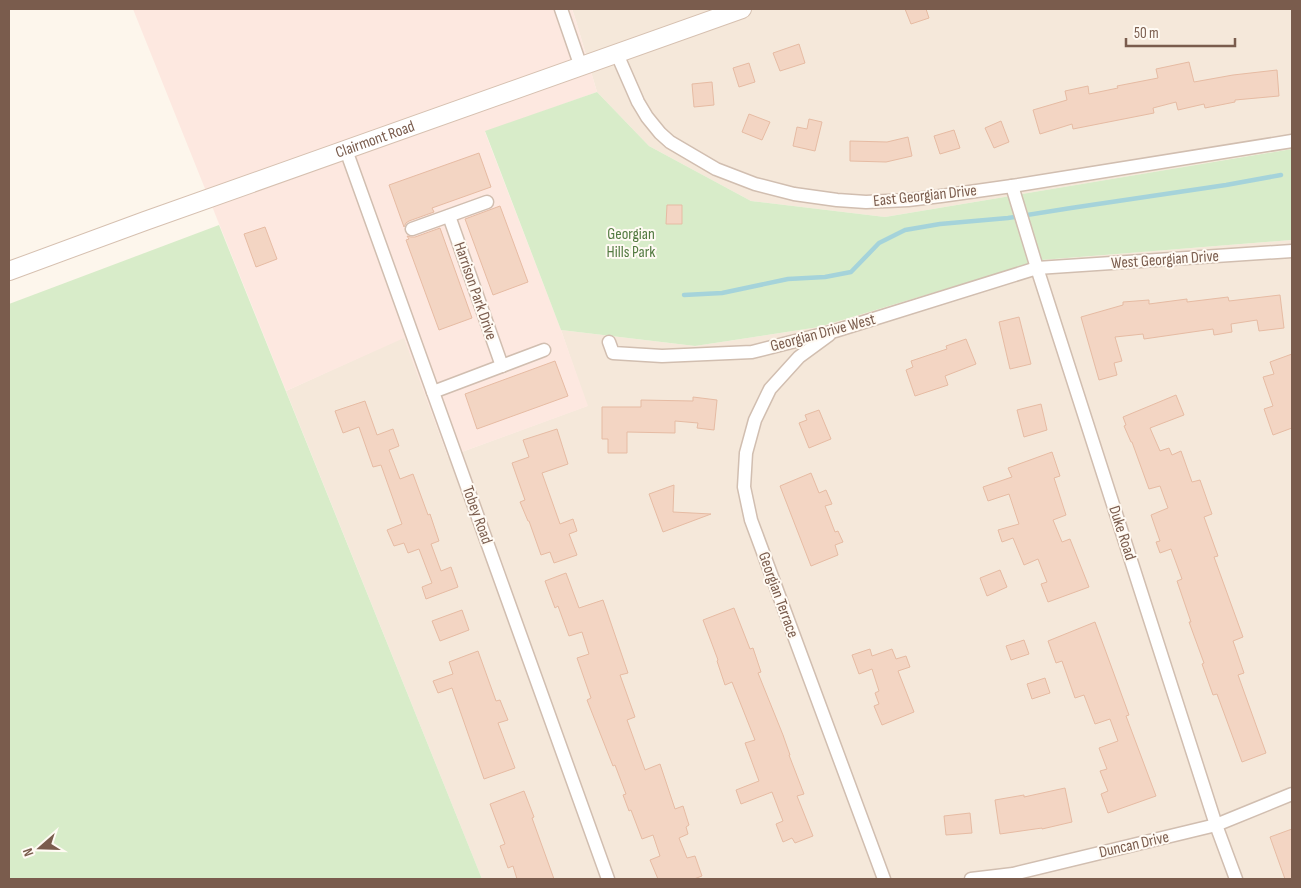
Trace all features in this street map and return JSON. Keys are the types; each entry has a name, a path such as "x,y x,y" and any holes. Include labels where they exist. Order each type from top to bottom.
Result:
{"main road":[{"name":"Clairmont Road","path":"9,271 136,224 742,9"}],"street":[{"path":"561,9 581,67"},
{"name":"East Georgian Drive","path":"617,54 638,102 653,126 670,142 716,169 754,184 794,194 837,200 866,202 933,197 1292,141"},
{"name":"Tobey Road","path":"346,150 608,879"},
{"name":"Duke Road","path":"1012,186 1216,825 1236,879"},
{"path":"412,229 487,202"},
{"name":"Harrison Park Drive","path":"449,216 502,366"},
{"name":"West Georgian Drive","path":"1037,268 1292,251"},
{"name":"Georgian Drive West","path":"609,342 613,353 662,356 752,352 835,331 1037,268"},
{"name":"Georgian Terrace","path":"835,331 798,357 770,389 755,420 746,453 744,487 751,520 884,879"},
{"path":"433,392 544,350"},
{"name":"Duncan Drive","path":"971,879 1013,874 1216,825 1292,794"}],"shaded area":[{"path":"133,9 572,9 597,92 485,132 588,406 448,457 404,338 286,391"},
{"path":"572,9 1292,9 1292,149 885,217 751,201 649,146 597,92"},
{"path":"1292,240 1292,879 482,879 286,391 404,337 448,457 587,406 561,330 695,346 819,327 1042,260"}],"green space":[{"name":"Georgian Hills Park","path":"597,92 649,146 751,201 885,217 1292,149 1292,240 1042,260 819,327 695,346 561,330 485,131"},
{"path":"219,225 482,879 9,879 9,304"}],"building":[{"path":"905,9 926,9 929,18 911,24"},
{"path":"799,44 805,63 780,71 773,53"},
{"path":"1189,62 1194,82 1277,70 1279,96 1235,100 1235,102 1205,108 1204,104 1178,110 1176,102 1153,108 1154,113 1073,129 1072,124 1040,134 1033,110 1067,100 1065,91 1088,86 1089,94 1118,88 1117,86 1158,78 1156,69"},
{"path":"749,63 755,82 739,87 733,68"},
{"path":"712,82 714,105 694,107 692,84"},
{"path":"749,114 770,122 762,140 742,132"},
{"path":"809,119 822,122 815,151 793,146 797,127 807,129"},
{"path":"1001,121 1009,142 994,148 985,128"},
{"path":"954,130 960,148 940,154 934,136"},
{"path":"908,137 912,156 886,162 850,161 850,141 887,142"},
{"path":"479,153 491,187 432,208 434,212 409,221 404,227 389,185"},
{"path":"667,205 682,205 682,224 666,224"},
{"path":"500,206 528,282 493,295 465,219"},
{"path":"265,227 277,259 256,267 244,234"},
{"path":"440,228 472,318 439,330 406,240 409,239 407,236 415,237"},
{"path":"1280,295 1284,328 1259,331 1257,320 1231,324 1232,332 1214,335 1213,329 1144,339 1143,334 1115,337 1122,361 1114,363 1117,375 1099,380 1081,317 1123,305 1123,302 1149,300 1149,304 1187,299 1187,302 1228,297 1229,301"},
{"path":"1019,317 1031,364 1010,369 999,322"},
{"path":"966,339 976,364 945,376 948,385 915,396 906,370 913,367 911,361 947,349 946,346"},
{"path":"1292,354 1292,428 1273,435 1264,409 1273,406 1263,377 1274,374 1270,362"},
{"path":"555,361 568,396 477,429 465,394"},
{"path":"1176,395 1184,415 1150,428 1160,451 1169,448 1172,455 1181,451 1192,482 1200,480 1212,514 1204,517 1218,556 1214,557 1243,637 1233,641 1244,673 1238,675 1266,753 1242,762 1217,694 1213,695 1202,664 1204,663 1177,581 1182,579 1171,549 1160,553 1156,542 1160,541 1151,515 1168,508 1160,486 1149,489 1132,442 1124,426 1126,425 1123,417"},
{"path":"693,397 717,400 714,430 697,428 698,423 675,421 675,433 627,432 627,453 608,453 608,439 602,439 602,407 641,407 641,400 693,401"},
{"path":"365,401 377,435 393,429 399,446 389,450 400,479 413,474 439,541 431,544 441,571 451,567 458,587 426,599 422,587 432,583 419,549 408,553 404,543 394,546 387,530 402,524 381,465 373,467 359,427 343,433 335,411"},
{"path":"1041,404 1047,430 1024,437 1017,410"},
{"path":"819,410 831,439 809,448 799,423 807,420 805,415"},
{"path":"557,429 568,464 542,473 560,524 573,519 577,531 569,534 577,555 554,563 550,552 541,555 520,502 525,500 512,463 529,457 523,440"},
{"path":"1052,452 1060,476 1054,478 1066,515 1053,520 1062,542 1070,539 1089,587 1048,602 1041,584 1047,582 1038,559 1024,565 1013,538 1002,542 998,530 1019,524 1009,494 988,501 983,487 1012,477 1008,468"},
{"path":"811,473 819,493 826,490 832,504 825,506 835,532 838,531 843,542 835,545 838,555 811,566 780,486"},
{"path":"674,485 673,512 711,514 663,532 649,494"},
{"path":"1000,570 1007,587 987,596 980,578"},
{"path":"566,573 579,608 603,600 628,673 620,675 635,717 627,720 645,770 660,764 675,809 683,806 689,825 686,827 688,834 679,838 687,858 695,856 702,876 694,879 658,879 650,860 660,856 653,835 642,839 623,795 626,794 615,765 613,766 587,700 591,698 577,658 589,654 582,632 569,636 558,606 555,608 545,581"},
{"path":"734,608 750,649 753,648 761,672 758,673 804,794 797,796 813,836 795,843 792,838 783,842 776,824 783,821 772,792 741,804 736,790 759,781 745,743 755,740 732,682 725,685 703,620"},
{"path":"462,610 469,630 440,641 432,621"},
{"path":"1095,622 1129,715 1126,716 1156,796 1108,813 1101,794 1108,791 1100,771 1107,769 1099,748 1118,741 1110,719 1095,724 1084,695 1075,698 1062,661 1056,663 1048,641"},
{"path":"1024,640 1029,654 1011,660 1006,646"},
{"path":"870,649 872,656 892,649 896,659 906,656 910,667 898,671 914,712 882,725 874,706 879,704 875,693 879,691 872,669 859,674 852,655"},
{"path":"478,651 496,701 500,700 508,720 498,723 515,768 484,779 452,688 438,693 433,681 453,674 449,662"},
{"path":"1045,678 1050,693 1032,699 1027,684"},
{"path":"1065,788 1072,822 1042,829 1000,834 995,800 1024,795 1024,797"},
{"path":"524,791 554,879 517,879 513,866 508,868 500,846 505,844 490,804"},
{"path":"970,813 972,833 946,835 944,816"},
{"path":"1292,829 1292,879 1285,879 1270,837"}],"waterway":[{"path":"684,295 722,293 788,279 825,277 851,272 879,243 905,230 940,224 1008,218 1281,175"}]}
